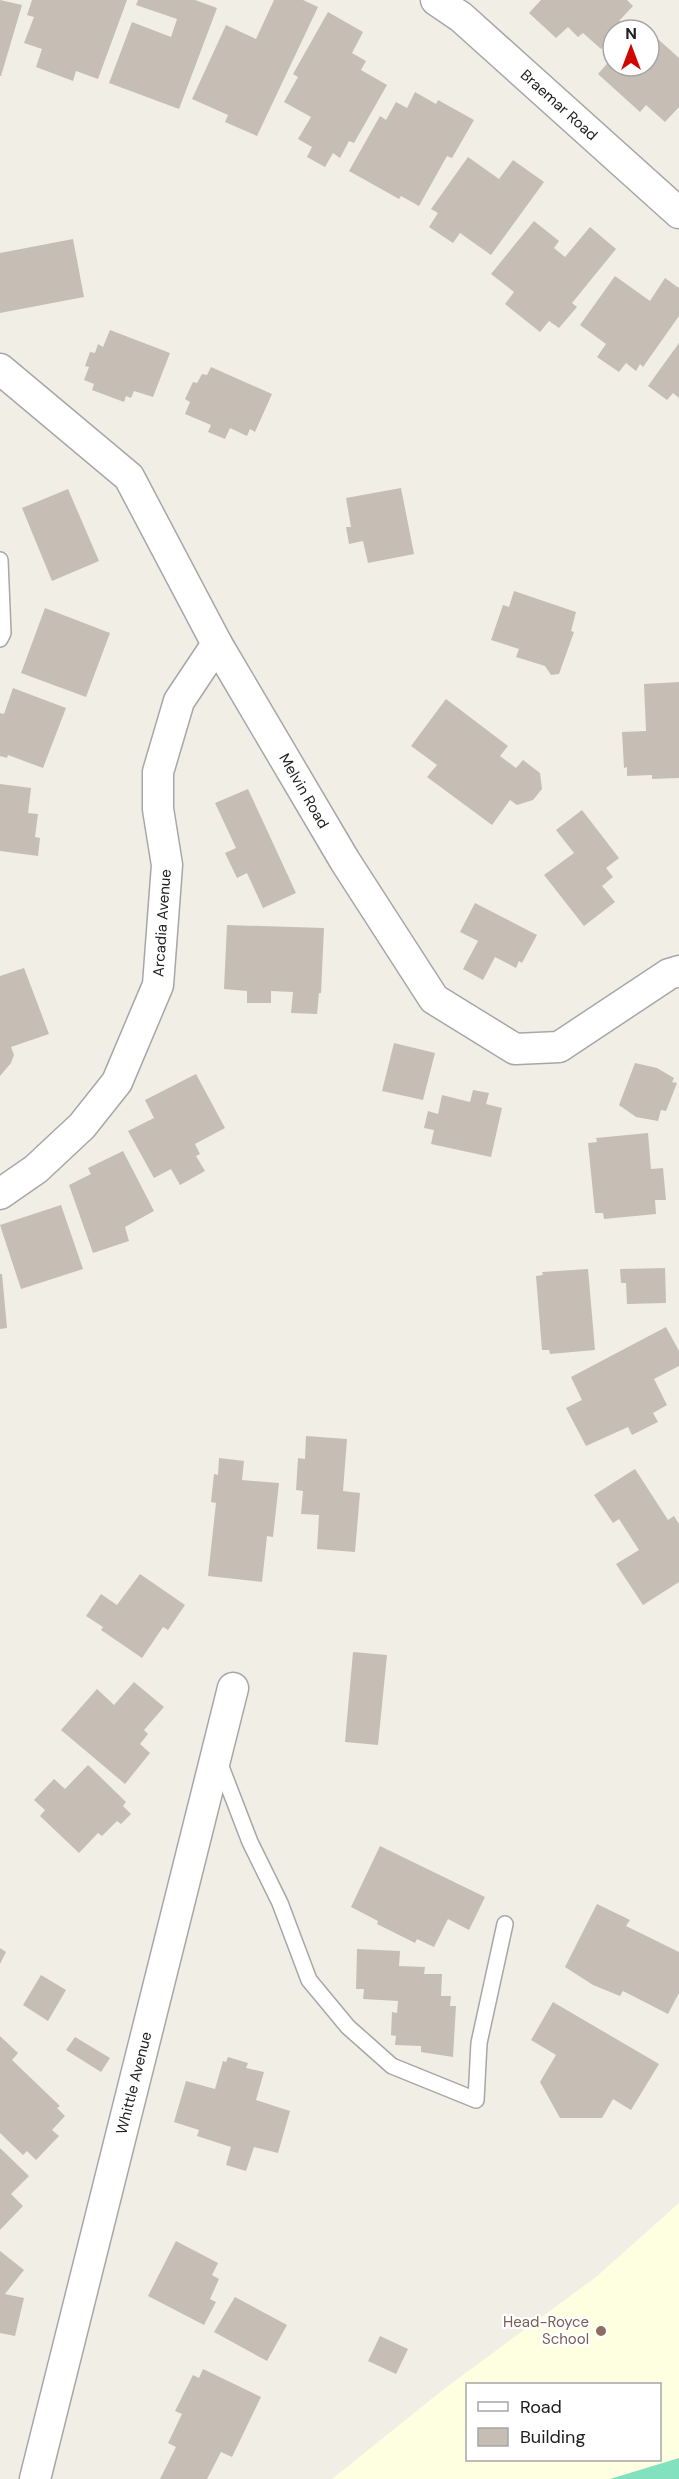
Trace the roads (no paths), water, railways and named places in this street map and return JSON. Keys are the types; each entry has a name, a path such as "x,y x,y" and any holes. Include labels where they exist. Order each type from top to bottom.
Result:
{"street":[{"name":"Braemar Road","path":"436,0 461,18 679,213"},
{"name":"Melvin Road","path":"0,369 129,477 217,644 345,861 434,999 515,1049 559,1047 669,974 679,971"},
{"name":"Arcadia Avenue","path":"0,1194 36,1169 82,1126 117,1082 158,985 167,865 158,809 158,772 179,701 217,644"},
{"name":"Whittle Avenue","path":"35,2479 233,1688"}],"lane":[{"path":"0,560 3,633 0,639"},
{"path":"216,1756 250,1842 280,1904 309,1980 348,2027 392,2066 476,2100 479,2043 505,1924"}],"place":[{"name":"Head-Royce School","path":"601,2331"}]}
